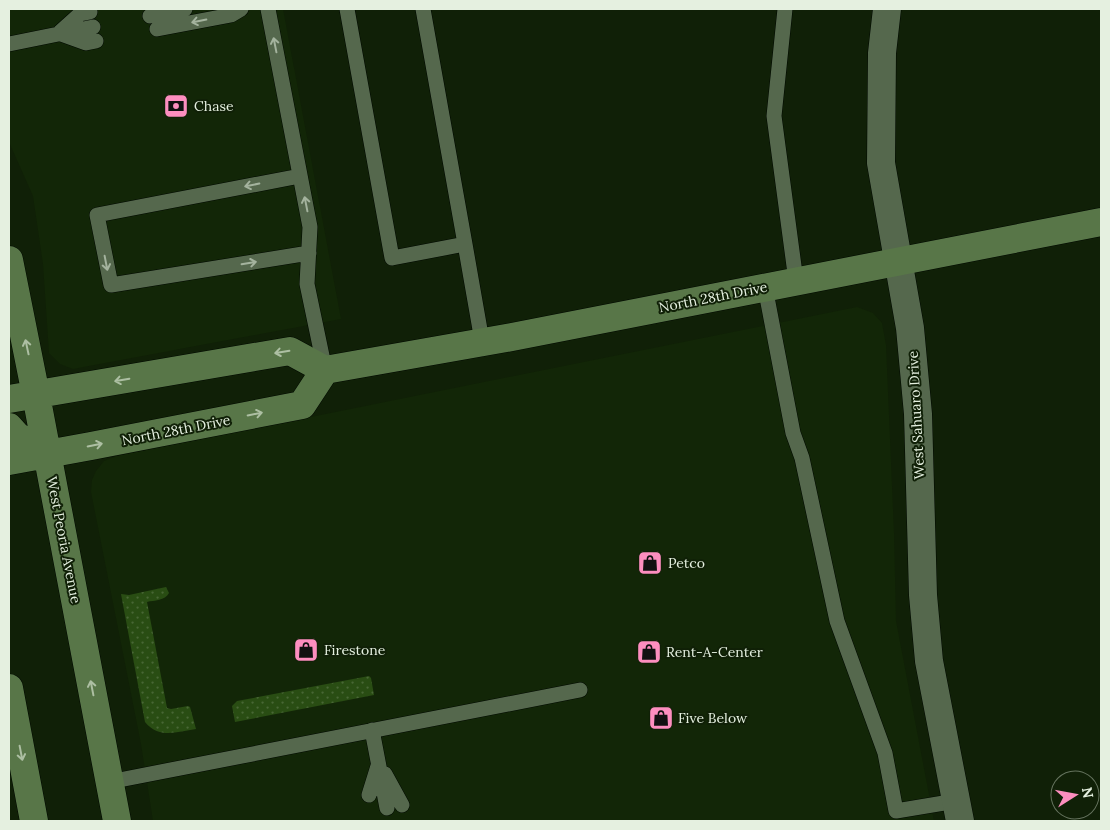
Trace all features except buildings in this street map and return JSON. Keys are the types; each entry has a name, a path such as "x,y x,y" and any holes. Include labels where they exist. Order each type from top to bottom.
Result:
{"street":[{"name":"West Sahuaro Drive","path":"887,9 882,53 881,164 910,328 918,414 923,595 929,661 958,811"},
{"name":"North 28th Drive","path":"9,461 302,404 325,370 1101,222"},
{"name":"West Peoria Avenue","path":"9,260 117,821"},
{"path":"9,400 290,350 325,370"},
{"path":"9,427 17,436 47,454"},
{"path":"9,688 34,821"}],"lane":[{"path":"59,33 72,9"},
{"path":"185,9 154,22 231,15 241,9"},
{"path":"268,9 310,227 307,284 325,370"},
{"path":"348,9 392,258 465,244"},
{"path":"422,9 482,341"},
{"path":"784,9 774,116 796,280"},
{"path":"9,44 59,33 80,14 93,27 86,43 59,33"},
{"path":"300,176 96,215 111,285 309,253"},
{"path":"765,286 794,433 802,461 837,621 885,753 897,816 958,811"},
{"path":"109,782 580,690"},
{"path":"372,730 379,764 395,806"},
{"path":"369,795 379,764"}],"shaded area":[{"path":"9,9 283,9 341,319 73,369 60,364 49,353 43,264 33,196 9,142"},
{"path":"857,307 873,313 882,323 886,345 896,621 934,821 153,821 141,744 91,492 92,480 104,461 117,456"}],"green space":[{"path":"166,587 169,593 165,598 147,602 167,708 190,707 196,729 175,733 156,731 145,722 121,594 129,595"},
{"path":"369,676 374,695 235,722 232,706 237,701"}],"place":[{"name":"Chase","path":"176,106"},
{"name":"Petco","path":"650,563"},
{"name":"Firestone","path":"306,650"},
{"name":"Rent-A-Center","path":"649,652"},
{"name":"Five Below","path":"661,718"}]}
